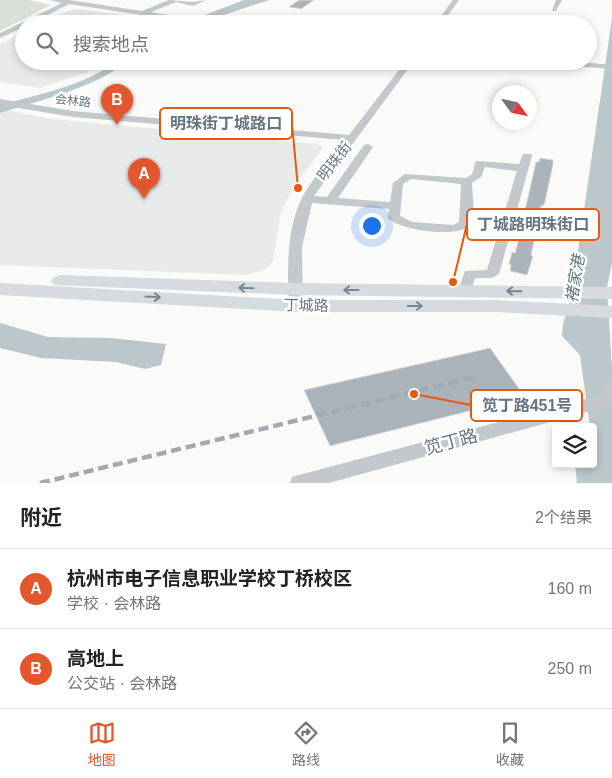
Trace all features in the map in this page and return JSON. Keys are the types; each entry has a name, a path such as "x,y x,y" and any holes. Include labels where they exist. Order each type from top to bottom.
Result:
{"main road":[{"name":"丁城路","path":"0,278 296,297 465,290 560,301 612,312"},
{"name":"丁城路","path":"0,289 296,297 494,306 560,301 612,293"}],"street":[{"path":"53,0 71,1 156,15"},
{"path":"142,13 176,0 193,4 203,0"},
{"path":"445,15 456,0"},
{"path":"554,10 558,0"},
{"path":"42,15 71,1"},
{"path":"0,36 15,28"},
{"path":"597,66 612,67"},
{"name":"明珠街","path":"296,297 297,232 302,210 311,191 403,70"},
{"name":"会林路","path":"0,102 73,114 352,138"},
{"path":"330,201 368,147"},
{"path":"465,290 470,274 492,274 525,162 480,163 479,175 476,179 466,181 409,176 398,183 394,218 410,225 455,229 461,227 465,223 466,216 466,181"},
{"path":"307,200 395,206"},
{"name":"笕丁路","path":"305,482 563,412 609,396"}],"shaded area":[{"path":"0,0 30,0 51,5 31,15 15,15 15,23 0,31"},
{"path":"73,9 79,9 123,15 60,15"},
{"path":"15,36 15,70 91,70 40,88 0,82 0,44"},
{"path":"7,110 52,119 318,144 323,148 294,186 281,212 273,261 267,269 247,275 0,265 0,112"}],"water":[{"path":"244,0 269,0 224,15 205,15"},
{"name":"褚家港","path":"612,18 612,263 607,287 612,368 612,483 577,483 575,468 597,468 597,423 589,423 580,355 562,336 563,324 571,299"},
{"path":"104,70 115,70 83,86 0,113 0,105 46,93"},
{"path":"0,323 48,337 111,338 166,344 161,365 145,369 116,362 41,358 0,348"}],"building":[{"path":"299,0 314,0 301,9 289,7"},
{"path":"540,158 553,160 553,164 545,202 541,206 531,256 533,256 527,275 510,271 511,265 509,264 512,252 515,253 520,235 518,235 520,229 518,229 521,218 523,219 536,162 539,162"},
{"path":"490,348 525,397 330,446 304,390"}],"railway":[{"path":"40,483 475,377"}],"place":[{"name":"高地上","path":"117,125"},
{"name":"明珠街丁城路口","path":"298,188"},
{"name":"杭州市电子信息职业学校丁桥校区","path":"144,199"},
{"name":"丁城路明珠街口","path":"453,282"},
{"name":"笕丁路451号","path":"414,394"}]}
